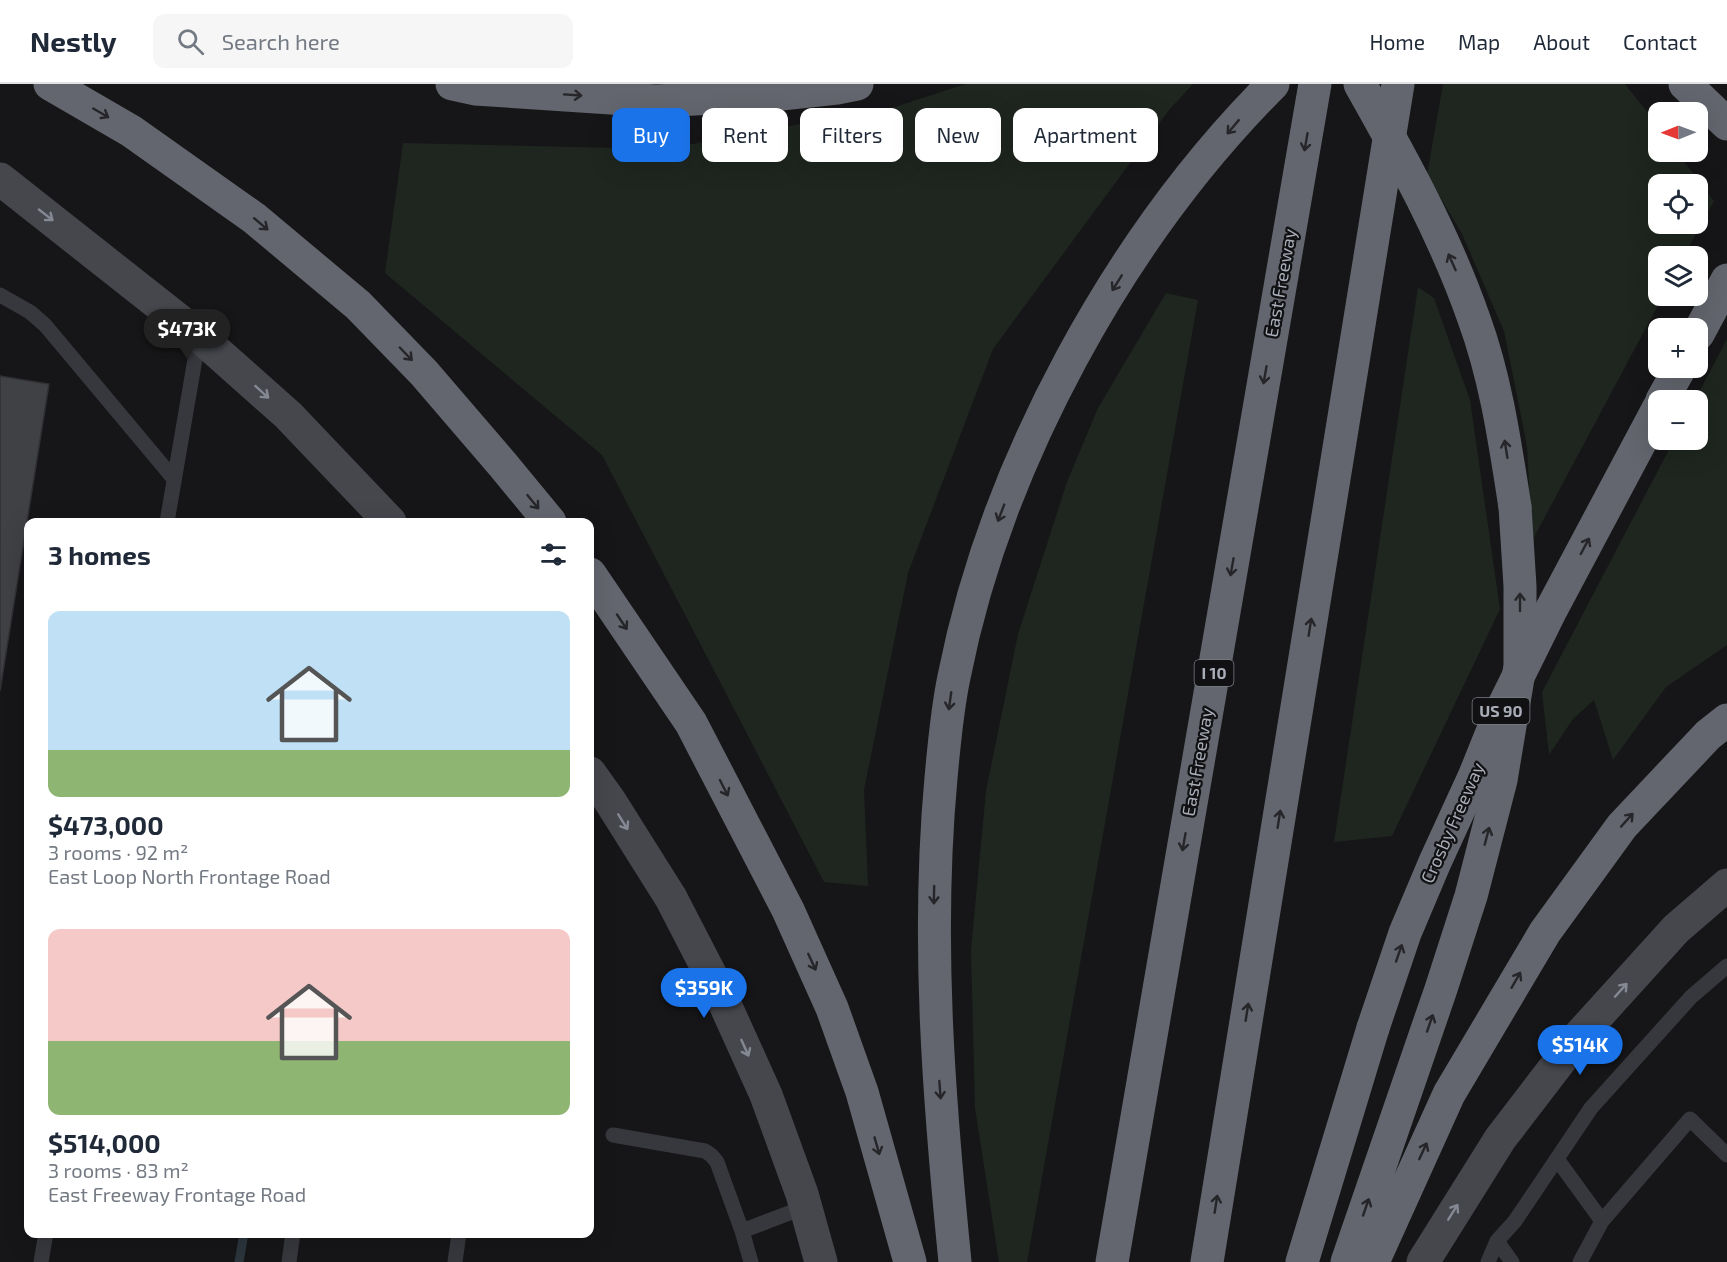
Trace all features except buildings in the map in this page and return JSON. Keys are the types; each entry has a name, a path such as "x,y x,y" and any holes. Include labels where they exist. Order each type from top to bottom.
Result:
{"highway":[{"path":"50,84 131,131 254,218 358,305 424,373 547,518"},
{"path":"452,84 475,89 656,101 772,95 856,84"},
{"path":"955,1262 939,1077 935,990 935,873 939,800 953,679 982,566 1023,459 1068,366 1101,307 1184,184 1245,112 1273,84"},
{"name":"East Freeway","path":"1112,1262 1316,84"},
{"path":"1347,1262 1471,896 1501,780 1520,666 1520,586 1515,507 1499,405 1475,321 1455,269 1426,203 1360,84"},
{"path":"1207,1262 1398,84"},
{"path":"1684,84 1727,124"},
{"path":"1707,318 1727,280"},
{"name":"Crosby Freeway","path":"1302,1262 1373,1028 1405,933 1499,715 1551,610 1648,428"},
{"path":"594,580 691,723 788,910 832,1008 862,1092 910,1262"},
{"path":"1373,1262 1449,1094 1545,932 1622,826 1708,735 1727,720"}],"main road":[{"path":"0,179 199,336 288,416 386,518"},
{"path":"594,779 671,898 719,991 766,1095 805,1207 821,1262"},
{"path":"1423,1262 1500,1139 1579,1036 1676,929 1727,885"}],"lane":[{"path":"0,295 23,308 45,325 174,479"},
{"path":"168,518 199,336"},
{"path":"1488,1262 1497,1241 1515,1221 1591,1108 1691,997 1727,966"},
{"path":"1580,1262 1602,1221 1690,1119 1727,1155"},
{"path":"613,1135 705,1151 711,1155 717,1162 751,1262"},
{"path":"1557,1159 1602,1221"},
{"path":"742,1231 805,1207"},
{"path":"41,1262 45,1238"},
{"path":"289,1262 292,1238"},
{"path":"455,1262 458,1238"},
{"path":"1497,1241 1512,1262"}],"shaded area":[{"path":"965,84 1193,84 1158,125 1158,108 1013,108 1013,162 1131,162 993,349 908,573 864,790 868,886 824,882 602,455 385,273 403,143 612,148 612,162 690,162 690,144 702,142 702,162 788,162 788,127 800,124 800,162 903,162 903,108 890,108"},
{"path":"1443,84 1625,84 1648,113 1648,162 1685,162 1694,174 1648,174 1648,234 1696,234 1689,246 1648,246 1648,306 1658,306 1651,318 1648,318 1648,324 1532,541 1527,446 1504,331 1462,234 1427,175"},
{"path":"1708,193 1714,201 1708,212"},
{"path":"1418,287 1434,298 1470,400 1500,609 1392,836 1334,842"},
{"path":"1166,293 1198,300 1027,1262 999,1262 975,1108 971,950 986,791 1018,634 1067,482 1098,408"},
{"path":"1727,339 1727,645 1666,687 1613,760 1594,700 1573,719 1549,755 1542,692 1669,450 1708,450 1708,390 1700,390"}],"waterway":[{"path":"239,1262 243,1238"}]}
